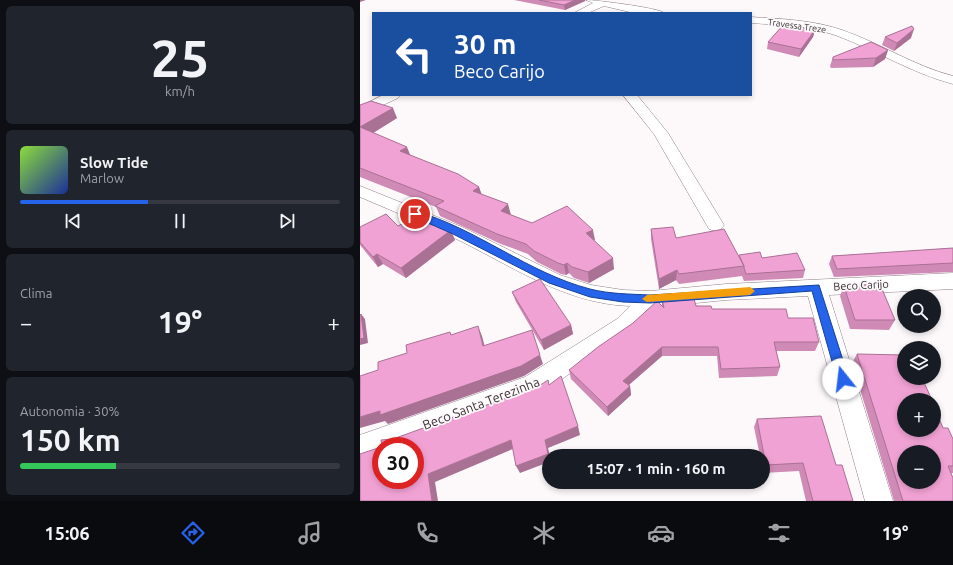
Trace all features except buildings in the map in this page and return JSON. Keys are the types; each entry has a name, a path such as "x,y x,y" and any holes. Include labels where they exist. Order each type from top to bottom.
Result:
{"street":[{"path":"591,0 653,12"},
{"path":"581,12 603,3"},
{"name":"Travessa Treze","path":"752,20 825,28 913,67 953,80"},
{"path":"360,112 391,96"},
{"path":"631,96 661,133 715,225"},
{"name":"Beco Carijo","path":"360,191 456,231 553,280 590,293 623,298 650,299 816,287 953,281"},
{"path":"816,287 879,501"},
{"name":"Beco Santa Terezinha","path":"360,448 533,385 602,342 624,326 650,299"}],"slow traffic":[{"path":"647,299 750,291"}],"route":[{"path":"415,214 456,231 553,280 590,293 623,298 650,299 726,292 816,287 843,379"}]}
